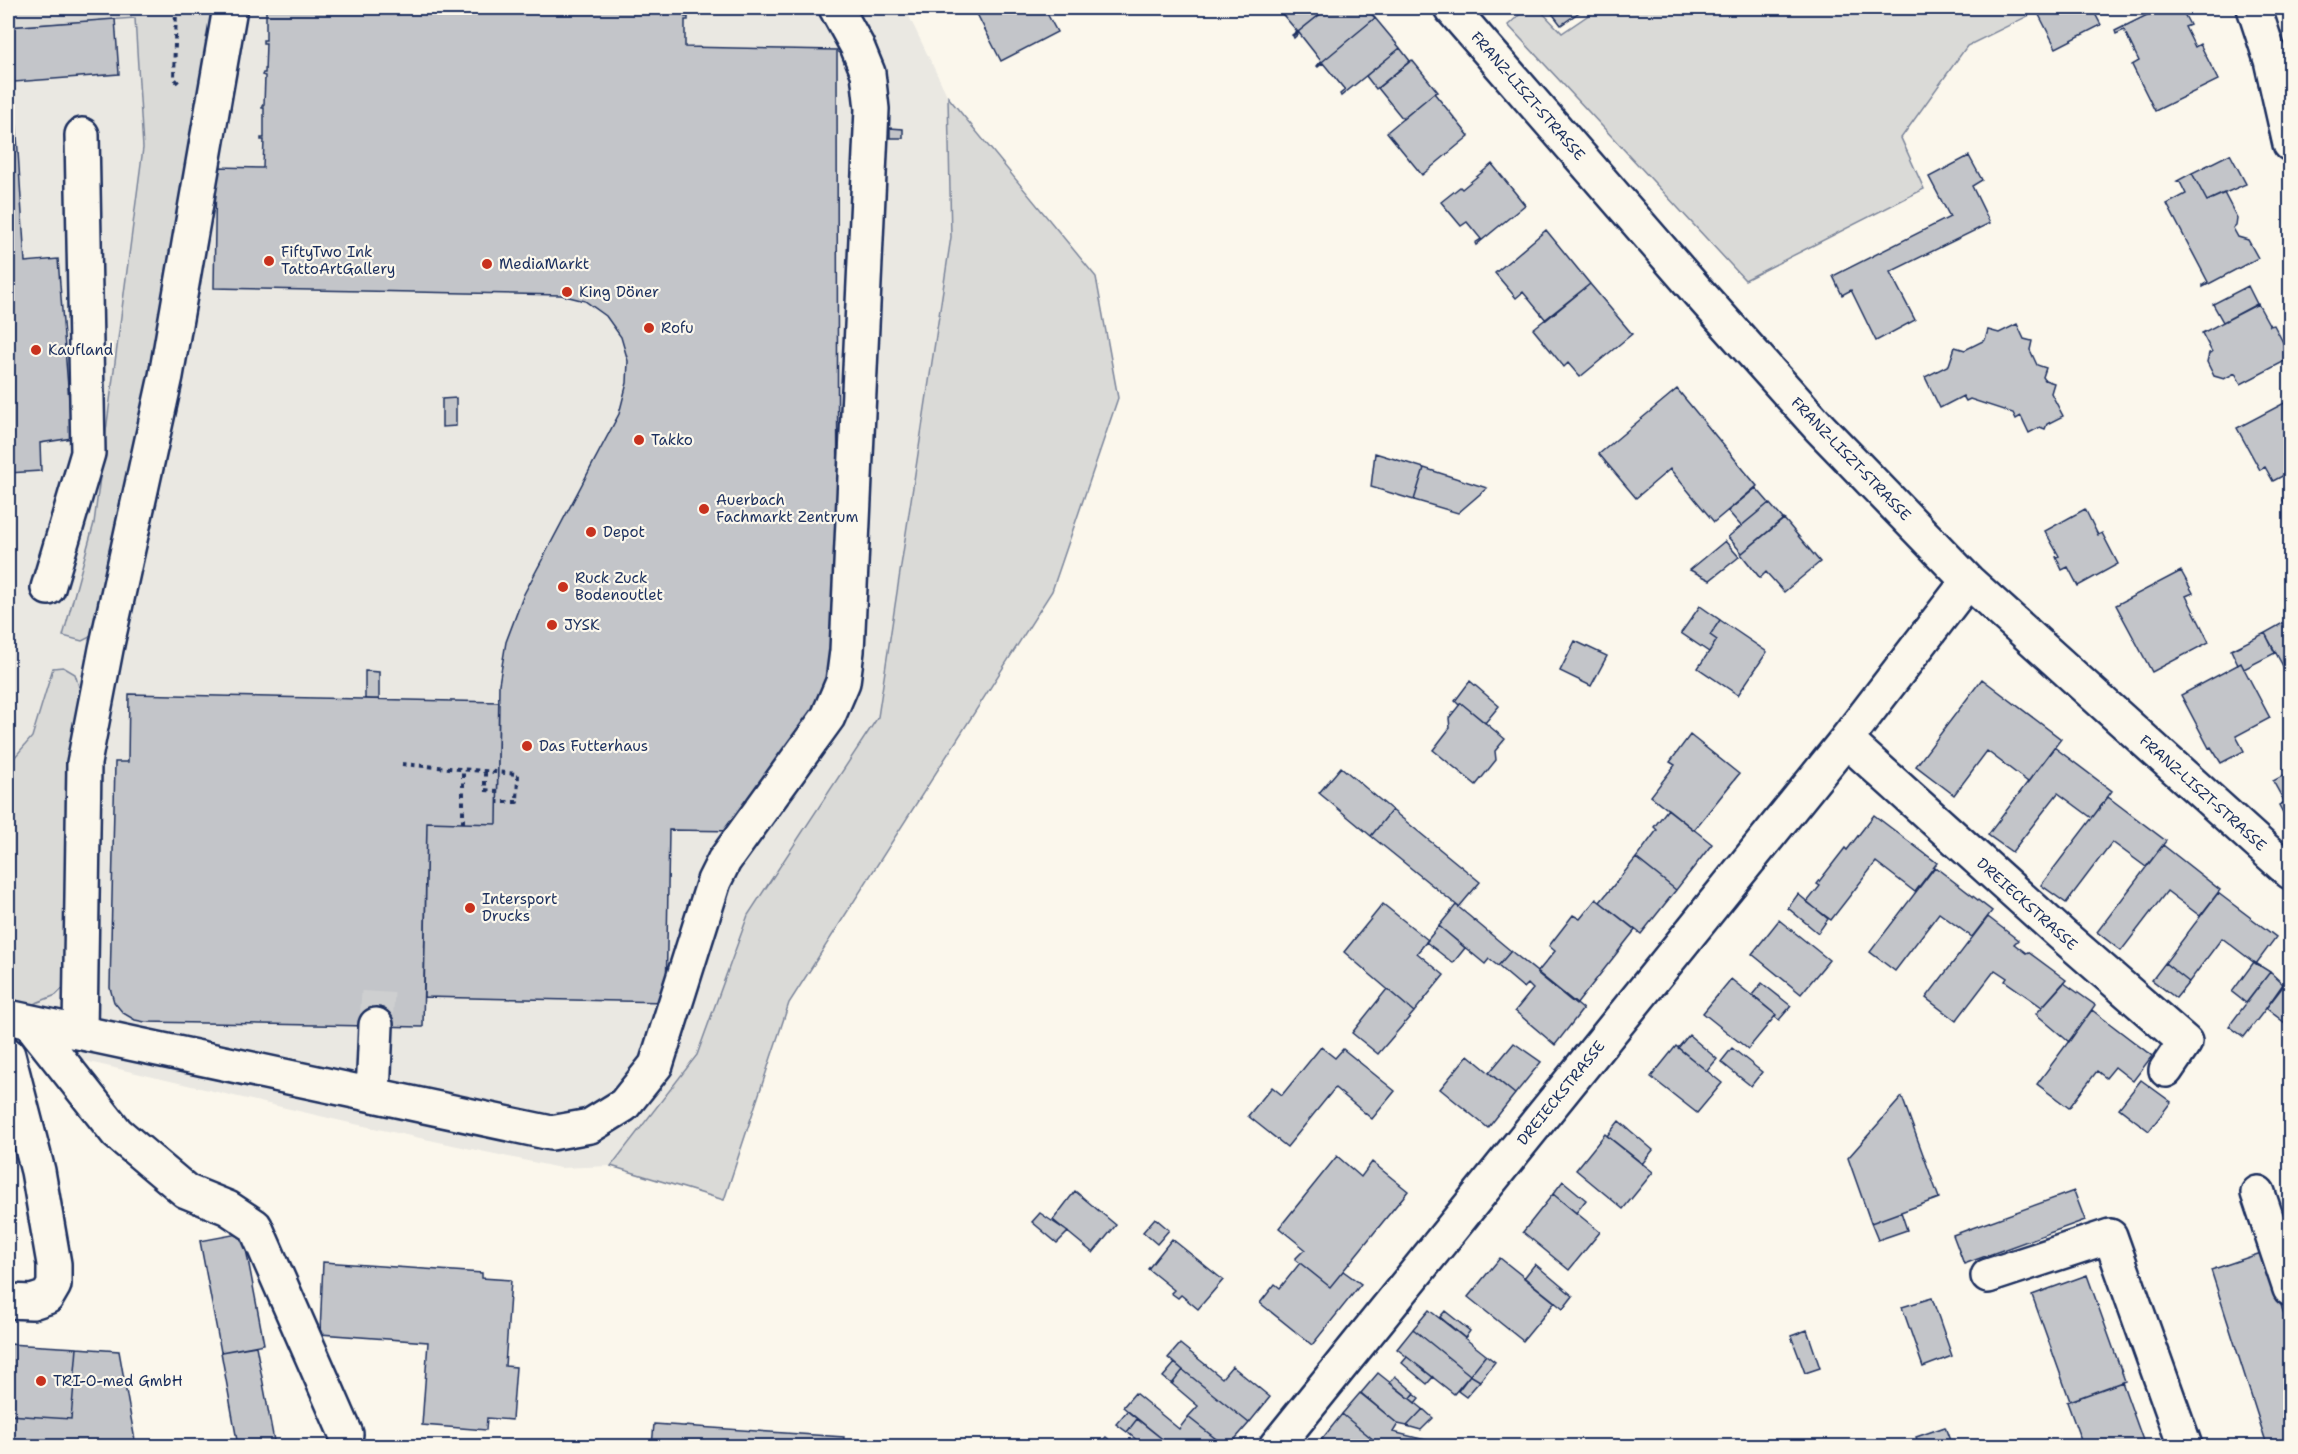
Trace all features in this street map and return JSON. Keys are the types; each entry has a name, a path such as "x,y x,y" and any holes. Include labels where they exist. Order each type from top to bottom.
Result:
{"street":[{"path":"80,1032 84,763 106,649 165,376 230,8"},
{"path":"20,1020 551,1133 590,1126 624,1105 656,1065 714,881 724,861 828,717 843,682 848,651 872,109 868,73 857,46 836,8"},
{"name":"FRANZ-LISZT-STRASSE","path":"1451,8 1804,411 1968,581 2290,872"},
{"path":"2254,8 2271,60 2290,144"},
{"path":"48,588 88,453 82,135"},
{"name":"DREIECKSTRASSE","path":"1276,1446 1846,740 1968,581"},
{"name":"DREIECKSTRASSE","path":"1846,740 2061,934 2185,1042 2166,1070"},
{"path":"20,1020 117,1133 186,1191 228,1208 255,1226 346,1434"},
{"path":"373,1095 376,1025"},
{"path":"8,1055 38,1171 54,1264 54,1285 47,1297 32,1302 8,1301"},
{"path":"2258,1194 2290,1289"},
{"path":"1988,1276 2110,1236 2185,1446"}],"path":[{"path":"402,764 518,774 517,802 497,802"},
{"path":"463,770 463,823"},
{"path":"485,772 485,790 497,790"}],"shaded area":[{"path":"8,8 905,8 948,97 951,237 878,717 748,915 697,1055 611,1166 560,1168 350,1123 8,1043"},
{"path":"8,8 217,8 104,612 94,635 82,641 63,636 94,523 143,148 135,18 8,27"},
{"path":"1527,8 1538,8 1562,33 1599,8 2044,8 1967,46 1901,138 1924,189 1745,280 1508,25"},
{"path":"948,97 1096,277 1118,398 1052,591 789,1003 724,1200 611,1166 697,1055 748,915 878,717 951,237"},
{"path":"63,667 75,674 80,690 68,784 68,983 56,995 31,1005 8,1000 8,765 32,737 53,668"}],"building":[{"name":"Auerbach Fachmarkt Zentrum","path":"264,8 686,8 685,17 688,17 688,20 685,20 685,47 837,50 838,678 739,831 669,830 666,1002 424,997 427,822 497,824 499,684 506,642 524,594 619,414 627,383 628,361 621,337 606,316 585,301 561,295 214,288 216,167 263,168 264,140 261,138 264,138 264,108 262,105 264,105 265,76 262,75 265,73 266,43 263,43 263,40 266,40 266,10"},
{"path":"974,8 1044,8 1057,32 1001,61"},
{"path":"1277,8 1328,8 1293,36 1297,31"},
{"path":"1328,8 1366,8 1375,18 1317,66 1321,61 1299,33 1294,38 1293,36"},
{"path":"1548,8 1585,8 1561,25"},
{"path":"2050,8 2092,8 2101,25 2056,48 2038,13"},
{"path":"2161,8 2181,8 2190,25 2185,27 2195,47 2200,44 2218,80 2155,111 2132,65 2139,61 2124,30 2116,34 2115,31"},
{"path":"1375,18 1400,48 1341,96 1340,94 1345,90 1323,63 1317,66"},
{"path":"115,19 119,74 14,82 13,72 9,72 8,27"},
{"path":"1400,48 1410,61 1376,89 1366,76"},
{"path":"1412,60 1438,92 1403,119 1378,88"},
{"name":"Kaufland","path":"8,72 13,72 25,262 58,259 72,438 40,443 41,471 8,473"},
{"path":"1434,93 1469,136 1422,175 1387,132"},
{"path":"890,128 903,129 903,138 890,138"},
{"path":"2230,154 2246,184 2207,201 2192,173"},
{"path":"1969,156 1982,180 1972,186 1990,223 1890,272 1915,320 1876,341 1851,290 1842,295 1833,276 1950,217 1929,177"},
{"path":"1492,164 1525,205 1476,245 1475,243 1481,239 1467,222 1461,226 1441,202 1460,187 1462,189"},
{"path":"2192,173 2207,201 2224,193 2237,218 2233,228 2238,237 2248,240 2258,258 2203,287 2208,282 2167,204 2186,194 2180,182 2177,181"},
{"path":"1546,230 1590,284 1546,320 1523,292 1516,298 1495,273"},
{"path":"1590,284 1632,334 1580,377 1568,363 1564,367 1533,329"},
{"path":"2248,286 2257,304 2223,322 2213,304"},
{"path":"2258,304 2270,326 2274,325 2289,354 2285,356 2287,360 2241,384 2235,373 2224,379 2214,376 2207,362 2209,353 2212,352 2202,333"},
{"path":"2017,324 2024,339 2032,341 2030,350 2037,365 2046,368 2043,377 2054,383 2051,393 2063,416 2047,424 2045,429 2040,427 2029,433 2021,416 2016,419 2013,413 1970,399 1966,401 1963,396 1940,408 1925,377 1949,365 1955,347 1965,350 1985,340 1988,330 1999,333"},
{"path":"1677,389 1757,486 1714,522 1670,469 1636,498 1599,454"},
{"path":"456,398 456,426 442,427 442,399"},
{"path":"2290,400 2290,472 2273,481 2265,467 2260,470 2237,428"},
{"path":"1375,453 1424,468 1414,500 1371,487"},
{"path":"1424,468 1487,488 1458,513 1414,500"},
{"path":"1756,488 1769,503 1741,526 1728,511"},
{"path":"2290,496 2290,514 2283,500"},
{"path":"1769,503 1783,519 1742,553 1728,537"},
{"path":"2085,509 2098,535 2102,533 2118,564 2078,586 2068,567 2062,570 2056,557 2059,556 2045,531"},
{"path":"1784,519 1820,562 1784,592 1766,572 1760,578 1741,554"},
{"path":"1725,541 1739,557 1710,580 1690,570"},
{"path":"2181,571 2193,593 2186,596 2209,642 2152,672 2116,605"},
{"path":"1700,606 1720,620 1710,635 1717,640 1709,652 1681,633"},
{"path":"2290,619 2290,662 2283,666 2265,633"},
{"path":"1720,620 1767,652 1738,695 1698,668 1717,640 1710,635"},
{"path":"2265,633 2275,653 2244,669 2241,663 2238,665 2231,650"},
{"path":"1575,641 1607,656 1591,686 1560,671"},
{"path":"2241,663 2270,718 2236,736 2244,751 2221,763 2211,747 2209,748 2181,695"},
{"path":"365,671 379,672 379,699 365,699"},
{"path":"1982,679 2061,739 2028,782 1987,751 1954,795 1916,766"},
{"path":"1470,681 1499,706 1485,723 1461,703 1459,705 1455,701"},
{"path":"129,694 499,702 497,824 427,822 423,1027 145,1022 135,1020 123,1013 114,1002 110,988 115,762 128,762"},
{"path":"1461,703 1505,739 1495,751 1496,760 1476,785 1433,750 1450,728 1449,718"},
{"path":"1690,735 1739,774 1694,830 1651,796 1675,765 1670,762"},
{"path":"2054,747 2112,791 2092,818 2058,793 2012,852 1988,835"},
{"path":"1341,767 1392,810 1371,836 1319,793"},
{"path":"2290,772 2290,798 2284,801 2273,781"},
{"path":"2108,797 2166,841 2146,867 2112,842 2066,903 2041,885"},
{"path":"2290,799 2290,826 2279,805"},
{"path":"1668,809 1712,844 1676,890 1636,858 1657,830 1654,827"},
{"path":"1392,810 1480,882 1459,907 1371,836"},
{"path":"1874,815 1937,863 1915,892 1876,862 1831,920 1807,902 1820,886 1817,884"},
{"path":"2163,845 2220,890 2200,916 2167,891 2121,951 2097,932"},
{"path":"1636,858 1676,890 1641,934 1600,902"},
{"path":"1935,867 1992,911 1972,937 1939,913 1895,971 1870,952"},
{"path":"2218,893 2276,937 2256,964 2222,938 2189,982 2165,963"},
{"path":"1798,894 1828,919 1818,933 1788,908"},
{"path":"1596,899 1635,930 1576,1005 1537,973 1555,951 1549,946 1573,915 1580,919"},
{"path":"1383,904 1428,940 1417,953 1444,975 1414,1012 1344,952"},
{"path":"1456,905 1511,951 1498,966 1489,959 1485,964 1439,926"},
{"path":"1988,917 2018,940 2014,944 2066,980 2042,1007 2005,981 2007,978 1995,970 1956,1021 1926,998"},
{"path":"1779,920 1829,960 1801,994 1752,954"},
{"path":"1439,926 1465,948 1453,963 1426,942"},
{"path":"1511,951 1583,1009 1555,1045 1515,1011 1533,989 1528,984 1524,988 1498,966"},
{"path":"2254,962 2270,972 2246,1003 2232,992"},
{"path":"2165,963 2189,982 2176,998 2152,980"},
{"path":"2270,972 2284,985 2244,1037 2229,1026"},
{"path":"2290,974 2290,1027 2266,1008"},
{"path":"1731,979 1776,1015 1748,1049 1703,1013"},
{"path":"1762,983 1791,1006 1779,1020 1752,995"},
{"path":"2064,983 2095,1005 2069,1042 2036,1014"},
{"path":"1387,989 1414,1012 1378,1054 1352,1033"},
{"path":"2092,1010 2152,1056 2133,1081 2115,1067 2106,1078 2097,1071 2069,1108 2037,1084"},
{"path":"1689,1035 1717,1059 1707,1071 1678,1048"},
{"path":"1514,1043 1541,1062 1515,1094 1489,1073"},
{"path":"1676,1046 1722,1083 1697,1113 1651,1077"},
{"path":"1321,1047 1335,1058 1343,1049 1395,1091 1372,1119 1335,1088 1287,1147 1248,1116 1272,1087 1282,1095"},
{"path":"1732,1048 1762,1072 1751,1086 1721,1062"},
{"path":"1468,1055 1515,1094 1488,1128 1440,1089"},
{"path":"2141,1080 2171,1102 2149,1131 2119,1108"},
{"path":"1902,1097 1939,1198 1871,1223 1848,1158"},
{"path":"1619,1121 1653,1150 1642,1164 1607,1136"},
{"path":"1605,1134 1653,1172 1623,1209 1576,1170"},
{"path":"1337,1156 1361,1177 1372,1162 1408,1191 1330,1287 1295,1259 1305,1249 1279,1228"},
{"path":"1563,1181 1586,1200 1576,1213 1553,1194"},
{"path":"1075,1191 1116,1225 1093,1253 1053,1220"},
{"path":"2074,1191 2085,1220 1964,1264 1953,1235"},
{"path":"1553,1194 1600,1232 1569,1270 1523,1232"},
{"path":"1901,1212 1907,1230 1878,1240 1871,1223"},
{"path":"1040,1213 1068,1232 1057,1243 1032,1222"},
{"path":"1155,1218 1169,1230 1157,1244 1143,1232"},
{"path":"243,1233 264,1344 221,1352 200,1241"},
{"path":"1172,1239 1223,1280 1198,1309 1181,1295 1178,1298 1171,1293 1174,1290 1148,1269"},
{"path":"2264,1252 2290,1333 2290,1437 2267,1445 2211,1270"},
{"path":"1500,1258 1555,1302 1523,1341 1468,1297"},
{"path":"323,1262 482,1273 482,1278 511,1280 505,1366 516,1367 512,1420 487,1418 486,1430 422,1425 428,1342 320,1334"},
{"path":"1300,1263 1330,1287 1343,1271 1361,1284 1312,1345 1260,1303 1275,1284 1280,1288"},
{"path":"1535,1264 1573,1296 1563,1309 1524,1278"},
{"path":"2087,1275 2125,1381 2070,1401 2032,1295"},
{"path":"1932,1298 1952,1356 1923,1367 1902,1307"},
{"path":"1429,1310 1486,1355 1470,1375 1413,1329"},
{"path":"1445,1311 1470,1331 1465,1338 1440,1317"},
{"path":"1413,1329 1470,1375 1454,1394 1397,1349"},
{"path":"1807,1330 1820,1368 1805,1373 1791,1336"},
{"name":"TRI-O-med GmbH","path":"8,1344 77,1348 71,1419 8,1415"},
{"path":"1180,1344 1222,1378 1232,1366 1270,1397 1249,1423 1168,1358"},
{"path":"256,1346 275,1446 238,1446 221,1352"},
{"path":"77,1348 119,1351 136,1446 8,1446 8,1415 71,1419"},
{"path":"1486,1355 1495,1362 1480,1381 1470,1375"},
{"path":"1407,1357 1433,1377 1427,1384 1402,1363"},
{"path":"1175,1363 1183,1370 1172,1384 1163,1377"},
{"path":"1183,1370 1249,1423 1229,1446 1225,1446 1188,1417 1198,1406 1172,1384"},
{"path":"1378,1373 1423,1409 1407,1426 1398,1424 1361,1393"},
{"path":"1470,1375 1480,1381 1466,1397 1458,1391"},
{"path":"1395,1376 1415,1393 1410,1399 1390,1383"},
{"path":"2122,1382 2145,1446 2083,1446 2067,1402"},
{"path":"1135,1393 1179,1429 1188,1417 1225,1446 1171,1446 1123,1407"},
{"path":"1360,1393 1398,1424 1393,1432 1417,1438 1414,1446 1380,1445 1342,1414"},
{"path":"1414,1394 1419,1398 1415,1403 1410,1399"},
{"path":"1423,1409 1433,1418 1421,1430 1407,1426"},
{"path":"1127,1411 1137,1419 1127,1432 1116,1424"},
{"path":"1342,1414 1380,1445 1385,1446 1330,1446 1322,1439"},
{"path":"1137,1419 1171,1446 1144,1446 1127,1432"},
{"path":"654,1424 844,1437 843,1446 652,1446"},
{"path":"1945,1427 1952,1446 1919,1446 1916,1437"},
{"path":"1106,1437 1118,1446 1105,1446 1100,1443"},
{"path":"1417,1438 1435,1442 1434,1446 1414,1446"},
{"path":"1322,1439 1330,1446 1316,1446"}],"tunnel":[{"path":"376,1025 379,977"}],"place":[{"name":"FiftyTwo Ink TattoArtGallery","path":"269,261"},
{"name":"MediaMarkt","path":"487,264"},
{"name":"King Döner","path":"567,292"},
{"name":"Rofu","path":"649,328"},
{"name":"Kaufland","path":"36,350"},
{"name":"Takko","path":"639,440"},
{"name":"Auerbach Fachmarkt Zentrum","path":"704,509"},
{"name":"Depot","path":"591,532"},
{"name":"Ruck Zuck Bodenoutlet","path":"563,587"},
{"name":"JYSK","path":"552,625"},
{"name":"Das Futterhaus","path":"527,746"},
{"name":"Intersport Drucks","path":"470,908"},
{"name":"TRI-O-med GmbH","path":"41,1381"}]}
